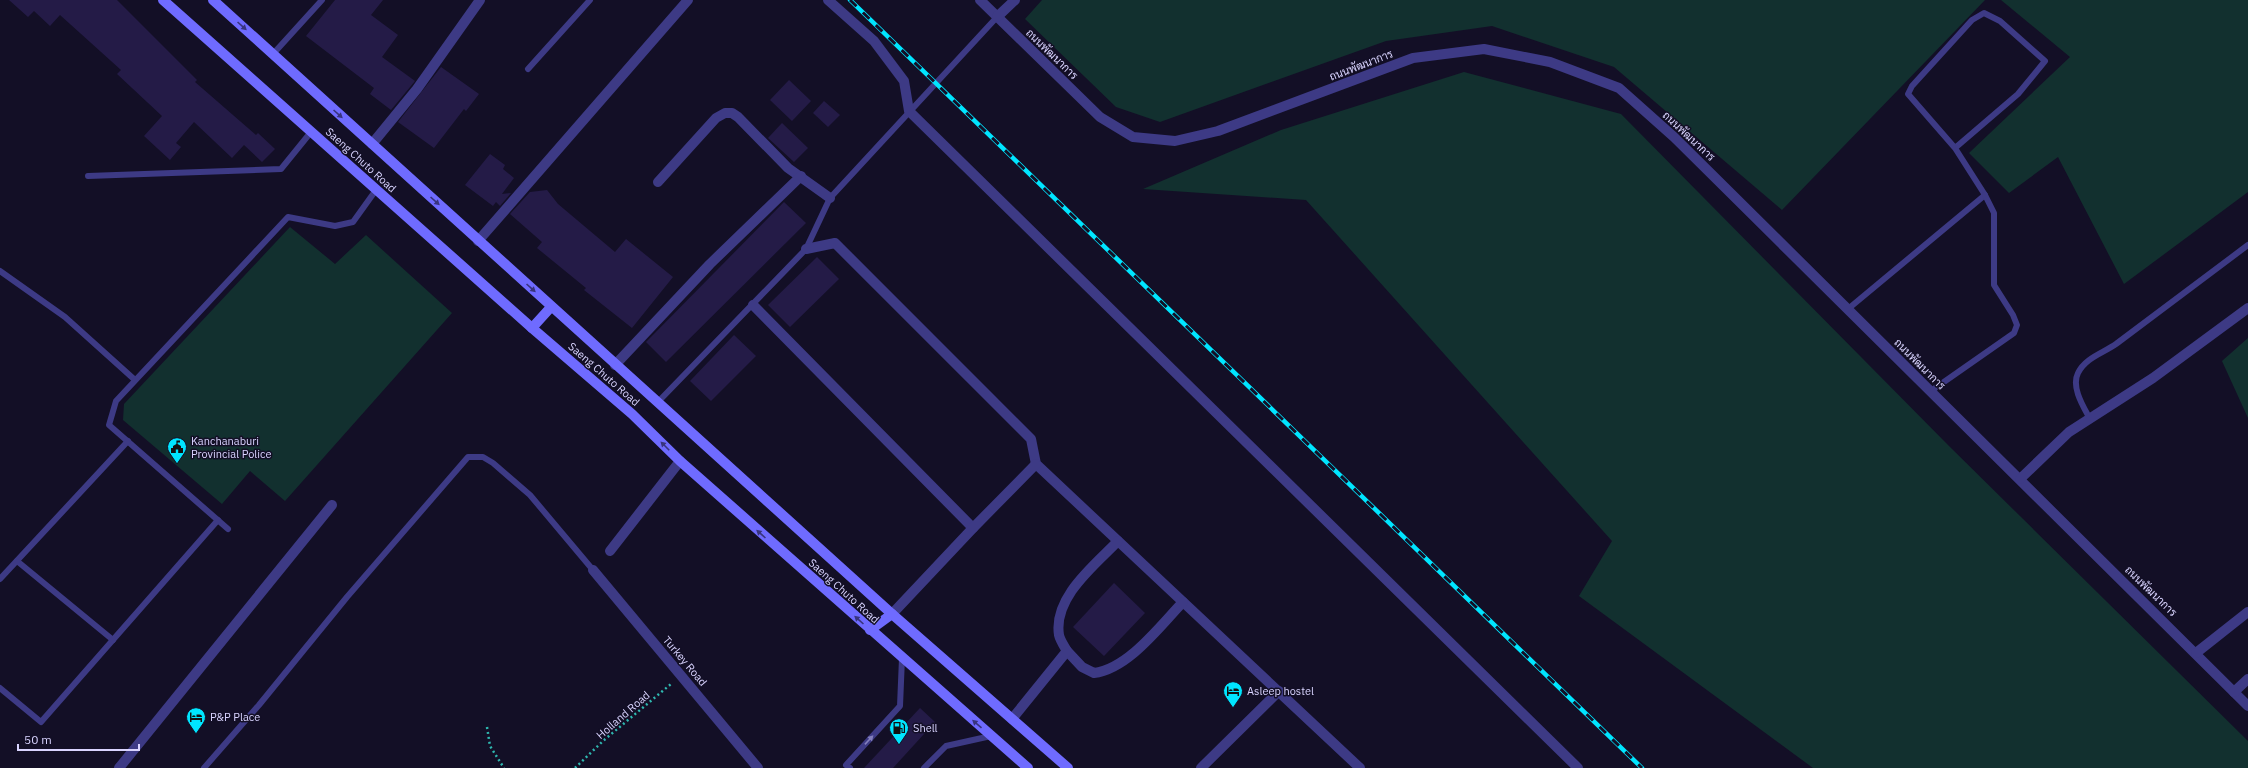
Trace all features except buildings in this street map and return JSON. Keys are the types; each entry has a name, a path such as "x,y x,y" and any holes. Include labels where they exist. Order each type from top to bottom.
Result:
{"main road":[{"name":"Saeng Chuto Road","path":"163,0 532,328 632,414 680,461 1028,768"},
{"name":"Saeng Chuto Road","path":"213,0 657,403 892,614 1068,768"},
{"path":"532,328 551,307"},
{"path":"870,630 892,614"}],"street":[{"path":"372,144 418,89 480,0"},
{"path":"478,241 688,0"},
{"path":"828,0 874,41 904,81 909,111 1578,768"},
{"name":"ถนนพัฒนาการ","path":"980,0 1100,117 1133,137 1176,140 1218,131 1413,58 1484,49 1550,62 1619,88 1674,137 2248,706"},
{"path":"997,17 1015,0"},
{"path":"658,182 716,118 725,113 732,113 738,117 788,168 830,198"},
{"path":"615,365 710,264 800,176"},
{"path":"806,249 835,244 1031,439 1036,464 1360,768"},
{"path":"753,305 973,528"},
{"path":"2020,479 2069,432 2153,378 2248,308"},
{"path":"610,551 680,461"},
{"path":"892,614 1036,464"},
{"path":"119,768 332,505"},
{"path":"1118,541 1071,591 1062,608 1058,625 1059,636 1067,651 1082,667 1094,673 1112,669 1133,653 1183,602"},
{"name":"Turkey Road","path":"593,570 758,768"},
{"path":"2196,653 2248,612"},
{"path":"1012,719 1067,651"},
{"path":"2234,692 2248,678"},
{"path":"1201,768 1279,691"}],"lane":[{"path":"273,54 322,0"},
{"path":"528,69 590,0"},
{"path":"1931,391 2014,333 2016,329 2013,315 1994,285 1994,213 1985,195 1955,148 1908,94 1912,86 1972,20 1984,13 2000,21 2044,61 2018,94 1955,148"},
{"path":"657,403 806,249 830,198 997,17"},
{"path":"88,176 281,169 311,132"},
{"path":"228,529 109,425 116,401 288,217 335,226 353,222 376,190"},
{"path":"1848,310 1985,195"},
{"path":"2090,419 2078,394 2076,385 2077,374 2085,362 2110,347 2248,245"},
{"path":"0,271 65,317 136,380"},
{"path":"0,579 128,441"},
{"path":"204,768 259,705 346,597 468,457 483,457 493,463 530,495 593,570"},
{"path":"0,688 41,722 218,520"},
{"path":"17,561 113,640"},
{"path":"850,768 846,765 900,706 902,658"},
{"path":"924,768 946,746 991,736"}],"path":[{"name":"Holland Road","path":"576,768 603,741 682,675"},
{"path":"487,727 490,746 504,768"}],"green space":[{"path":"1042,0 1985,0 1782,210 1614,67 1492,26 1386,41 1160,122 1116,107 1025,19"},
{"path":"2001,0 2248,0 2248,192 2124,284 2058,157 2009,193 1969,153 2070,57"},
{"path":"1464,72 1621,114 1949,446 2248,741 2248,768 1813,768 1579,596 1612,541 1306,200 1143,189 1281,130"},
{"path":"290,227 335,264 366,235 452,313 285,501 250,471 222,504 123,420 124,404"},
{"path":"2248,338 2248,418 2222,361"}],"railway":[{"path":"850,0 1642,768"}],"place":[{"name":"Kanchanaburi Provincial Police","path":"177,464"},
{"name":"Asleep hostel","path":"1233,708"},
{"name":"P&P Place","path":"196,734"},
{"name":"Shell","path":"899,745"}]}
